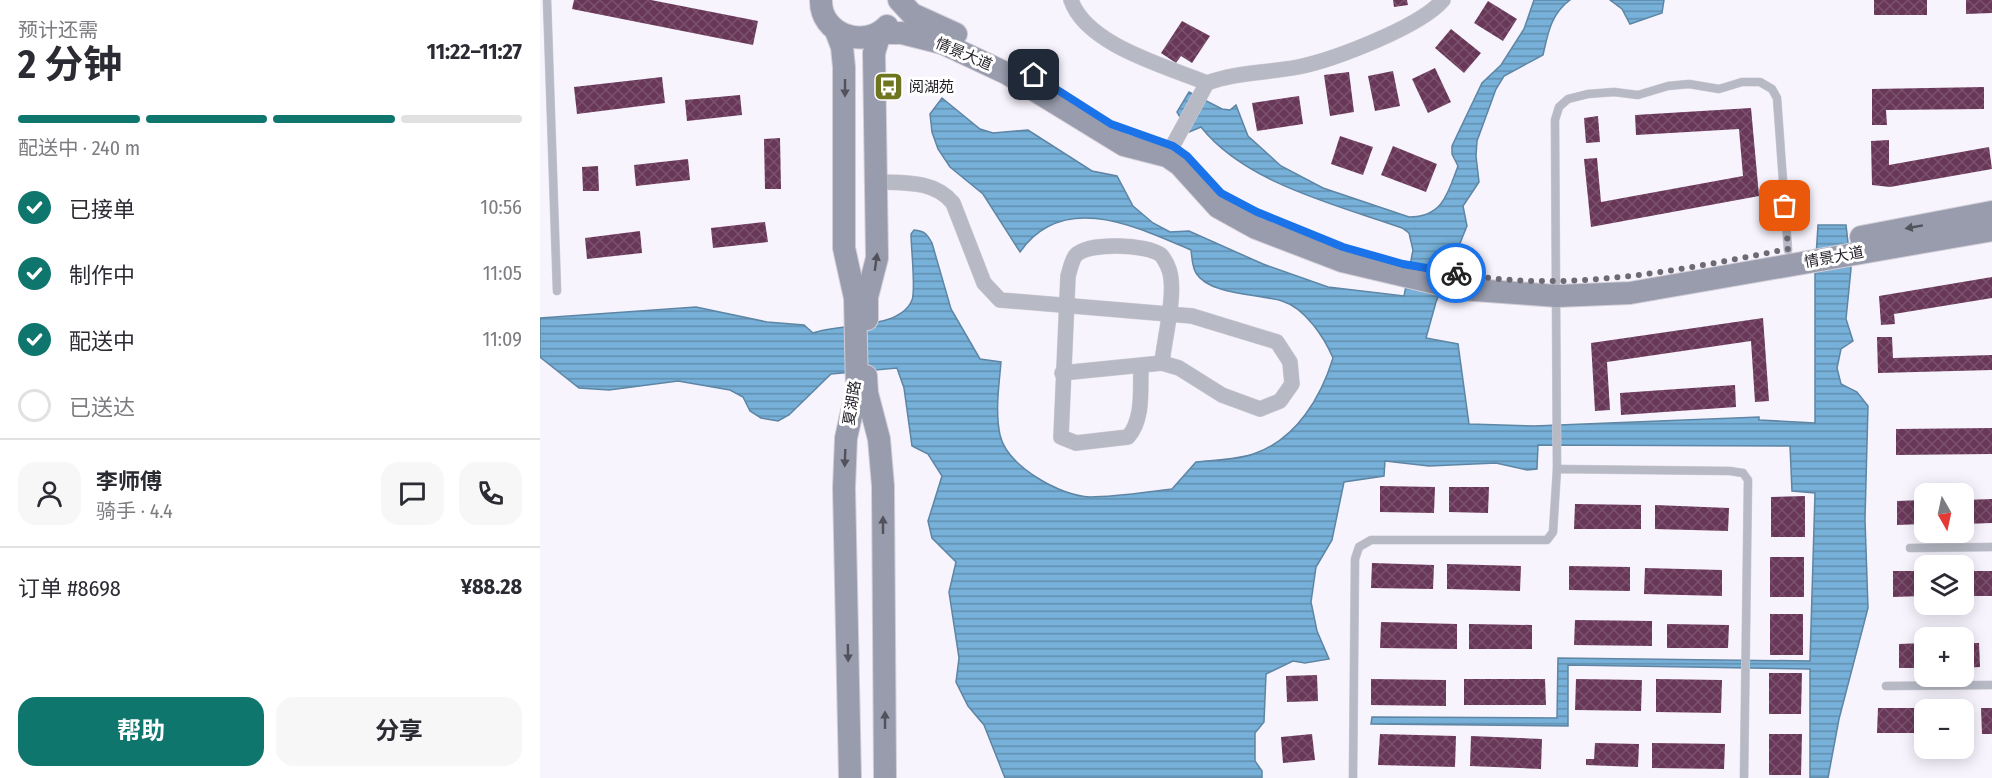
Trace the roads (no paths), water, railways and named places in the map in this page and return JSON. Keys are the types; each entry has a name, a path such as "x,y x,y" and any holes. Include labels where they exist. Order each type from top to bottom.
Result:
{"street":[{"name":"夏湖路","path":"861,319 877,258 874,53 880,33 893,16 894,0"},
{"name":"情景大道","path":"899,0 912,14 1014,62 1111,124 1173,145"},
{"path":"1071,0 1085,24 1106,39 1204,88"},
{"path":"1173,145 1204,88 1222,77 1300,67 1380,39 1418,20 1443,0"},
{"path":"817,3 836,31"},
{"name":"夏湖路","path":"836,31 842,47 844,67 844,248 861,319 862,379 846,438 844,488 850,778"},
{"name":"情景大道","path":"836,31 862,38 880,33 902,33 942,42 1008,74 1124,145 1173,145"},
{"name":"情景大道","path":"1173,145 1180,165 1218,207 1236,218 1342,261 1462,282 1630,292 1794,254 1952,228 1992,212"},
{"path":"876,182 914,183 933,187 946,194 953,203 984,283 1000,300 1192,316 1277,342 1290,363 1292,384 1280,401 1260,409 1222,395 1179,369 1162,363 1062,373"},
{"name":"情景大道","path":"1952,228 1992,230"},
{"path":"1141,366 1136,428 1128,437 1076,443 1061,437 1068,276 1075,256 1086,249 1097,247 1145,248 1161,255 1169,269 1171,297 1162,363"},
{"name":"夏湖路","path":"862,379 879,439 883,486 885,778"}],"lane":[{"path":"547,0 557,291"},
{"path":"1353,778 1354,559 1359,547 1371,540 1548,540 1553,532 1557,469 1555,120 1559,107 1568,99 1588,94 1614,92 1638,95 1668,86 1689,84 1719,89 1742,82 1760,82 1772,89 1777,98 1794,254"},
{"path":"1557,469 1730,471 1743,473 1748,480 1744,778"},
{"path":"1910,548 1992,547"},
{"path":"1886,686 1992,685"}],"water":[{"path":"1534,0 1570,0 1554,18 1543,55 1504,76 1496,89 1477,141 1479,182 1463,206 1467,226 1436,302 1426,338 1458,344 1469,424 1534,426 1759,417 1759,420 1815,423 1815,273 1818,225 1846,225 1851,269 1846,319 1853,341 1841,349 1837,368 1841,384 1857,392 1868,406 1865,519 1868,608 1839,719 1828,778 1810,778 1810,669 1568,665 1568,726 1371,724 1372,717 1557,718 1558,658 1810,661 1815,493 1792,491 1790,446 1538,445 1537,469 1527,470 1496,463 1429,466 1385,461 1384,476 1344,482 1332,540 1316,567 1311,602 1317,631 1329,659 1305,663 1293,661 1266,674 1264,722 1255,733 1255,761 1262,771 1262,778 1005,778 984,725 968,706 956,682 959,658 949,592 956,562 932,538 928,521 942,476 928,454 912,446 904,388 897,368 831,374 789,415 778,421 761,418 750,411 743,397 730,390 678,381 609,390 579,388 540,357 540,318 696,307 767,322 804,325 813,333 883,321 905,310 912,300 911,234 914,230 918,230 929,237 932,243 951,309 980,359 1001,362 998,398 1000,435 1013,458 1050,485 1078,495 1111,496 1172,489 1196,462 1256,453 1271,446 1295,427 1322,387 1333,358 1319,333 1298,310 1282,301 1235,293 1212,286 1196,273 1191,250 1125,224 1101,219 1079,218 1057,222 1037,233 1020,252 983,194 950,167 938,149 932,132 930,114 942,98 980,129 993,133 1028,130 1092,171 1117,176 1133,206 1153,223 1170,232 1189,231 1263,264 1328,287 1404,296 1413,250 1409,233 1402,228 1321,201 1267,178 1220,146 1201,127 1189,132 1177,112 1189,92 1222,109 1230,110 1236,105 1248,136 1281,166 1323,188 1409,217 1430,213 1443,202 1447,194 1458,166 1452,154 1452,146 1482,83 1501,65 1524,29"},
{"path":"1610,0 1664,0 1662,13 1630,24 1622,9"}],"place":[{"name":"阅湖苑","path":"888,87"}]}
